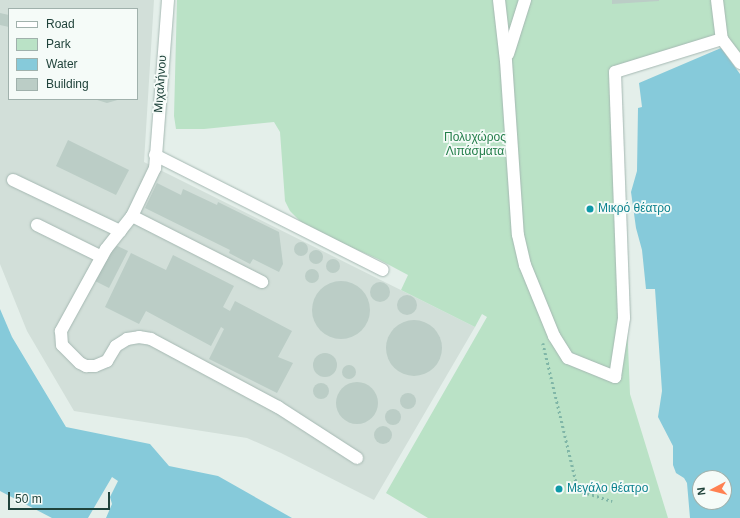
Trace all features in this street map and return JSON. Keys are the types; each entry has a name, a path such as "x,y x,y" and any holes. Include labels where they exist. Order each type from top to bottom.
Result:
{"street":[{"name":"Μιχαλήνου","path":"132,216 155,168 168,0"},
{"path":"499,0 506,61 515,204 518,235 524,265 554,336 568,358 615,377 624,318 615,72 722,40"},
{"path":"506,61 525,0"},
{"path":"717,0 722,40 740,63"},
{"path":"155,155 383,270"},
{"path":"13,180 120,231"},
{"path":"262,282 132,216 111,240 61,331 62,345 80,363 86,366 95,366 106,361 116,346 127,339 139,337 151,339 278,407 357,458"},
{"path":"37,225 102,257"}],"shaded area":[{"path":"0,0 154,0 144,162 475,327 374,500 281,453 247,438 74,411 27,331 0,264"}],"green space":[{"name":"Πολυχώρος Λιπάσματα","path":"177,0 740,0 740,67 716,35 617,75 630,394 668,518 428,518 386,493 487,317 482,314 475,327 401,290 408,275 378,259 318,233 301,222 290,211 285,201 280,132 274,122 204,129 176,129 174,116"}],"water":[{"path":"721,48 740,74 740,518 690,518 687,483 684,478 676,473 673,465 673,446 658,417 662,391 655,289 646,289 642,250 636,228 631,192 637,171 638,108 642,107 639,83"},
{"path":"0,309 12,337 66,427 150,444 169,466 218,476 292,518 106,518 112,504 110,497 118,481 112,477 88,518 52,518 0,491"}],"building":[{"path":"612,0 659,0 659,1 612,4"},
{"path":"0,13 8,15 8,27 0,25"},
{"path":"97,100 118,100 107,103"},
{"path":"68,140 129,170 116,195 56,166"},
{"path":"157,183 181,195 183,189 217,205 218,202 279,232 283,264 279,272 253,259 250,264 229,253 230,250 145,208"},
{"path":"301,242 306,244 308,249 306,254 301,256 296,254 294,249 296,244"},
{"path":"111,243 128,251 109,288 93,280"},
{"path":"313,250 319,250 323,254 323,260 319,264 313,264 309,260 309,254"},
{"path":"131,253 166,270 173,255 234,286 223,307 230,311 235,301 292,331 278,357 293,363 277,393 209,359 224,329 221,327 211,346 146,311 139,324 105,307"},
{"path":"333,259 338,261 340,266 338,271 333,273 328,271 326,266 328,261"},
{"path":"312,269 317,271 319,276 317,281 312,283 307,281 305,276 307,271"},
{"path":"341,281 357,286 365,294 370,310 365,326 357,334 341,339 325,334 317,326 312,310 317,294 325,286"},
{"path":"380,282 387,285 390,292 387,299 380,302 373,299 370,292 373,285"},
{"path":"407,295 414,298 417,305 414,312 407,315 400,312 397,305 400,298"},
{"path":"414,320 425,322 434,328 440,337 442,348 440,359 434,368 425,374 414,376 403,374 394,368 388,359 386,348 388,337 394,328 403,322"},
{"path":"325,353 334,356 337,365 334,374 325,377 316,374 313,365 316,356"},
{"path":"349,365 354,367 356,372 354,377 349,379 344,377 342,372 344,367"},
{"path":"353,382 361,382 369,385 375,391 378,403 375,415 369,421 361,424 353,424 345,421 339,415 336,407 336,399 339,391 345,385"},
{"path":"321,383 327,385 329,391 327,397 321,399 315,397 313,391 315,385"},
{"path":"408,393 414,395 416,401 414,407 408,409 402,407 400,401 402,395"},
{"path":"393,409 399,411 401,417 399,423 393,425 387,423 385,417 387,411"},
{"path":"383,426 389,429 392,435 389,441 383,444 377,441 374,435 377,429"}],"place":[{"name":"Μικρό θέατρο","path":"590,209"},
{"name":"Μεγάλο θέατρο","path":"559,489"}]}
